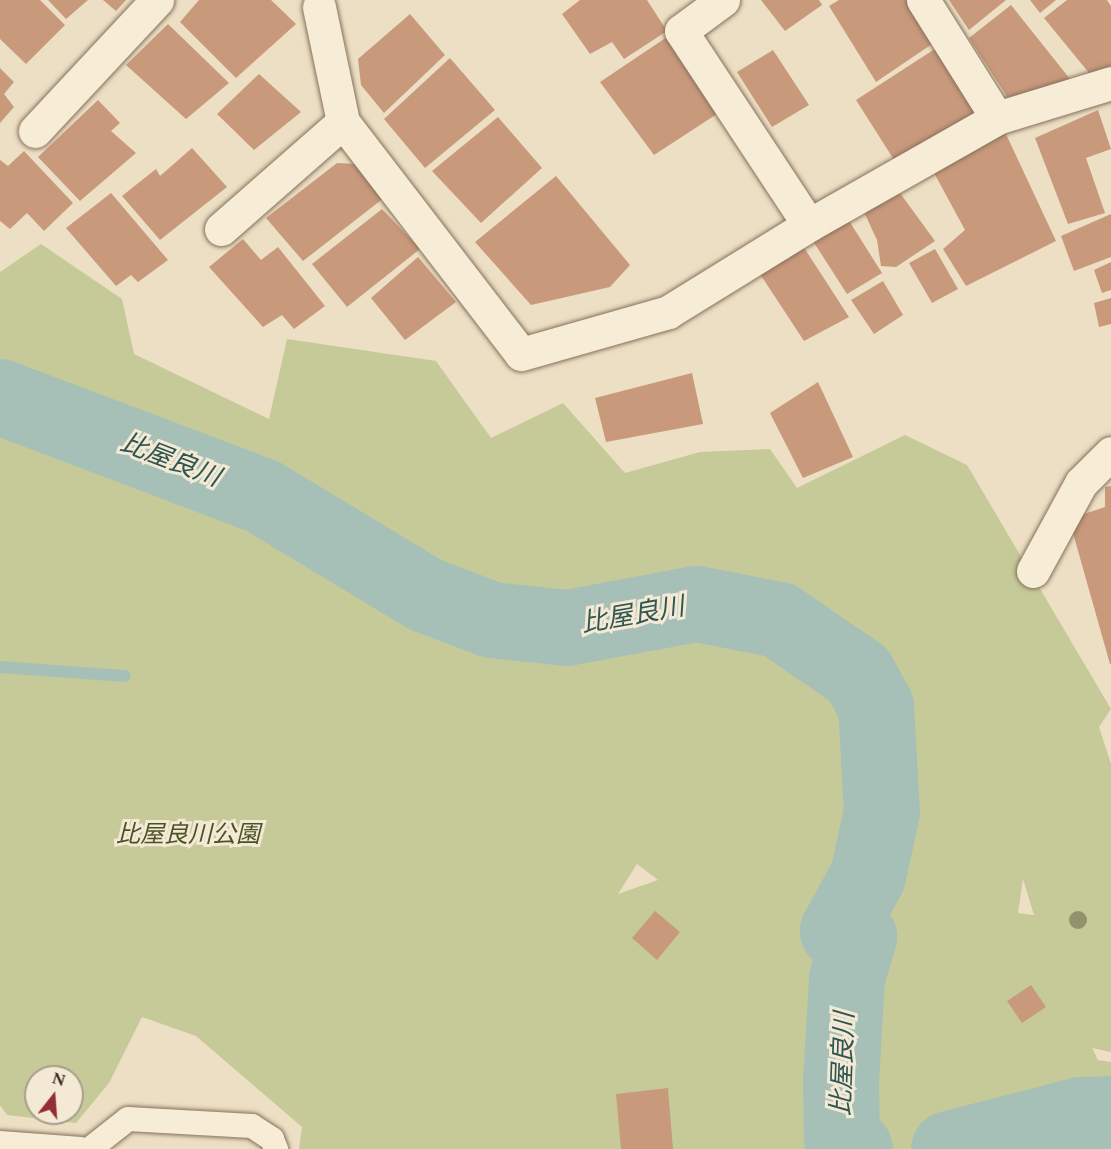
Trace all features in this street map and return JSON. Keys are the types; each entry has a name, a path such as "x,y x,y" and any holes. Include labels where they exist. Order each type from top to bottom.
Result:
{"street":[{"path":"35,130 157,0"},
{"path":"723,0 681,31 809,225"},
{"path":"923,0 997,118"},
{"path":"318,2 343,122 521,354 668,312 809,225 997,118 1111,83"},
{"path":"221,229 343,122"},
{"path":"1033,571 1081,483 1111,453"}],"lane":[{"path":"90,1149 128,1119 252,1126 272,1139 276,1149"},
{"path":"0,1143 81,1149"}],"green space":[{"name":"比屋良川公園","path":"41,244 122,299 134,354 269,419 287,339 436,361 491,438 563,403 625,473 700,452 770,449 797,488 905,435 967,465 1111,709 1099,727 1111,764 1111,1052 1092,1048 1098,1060 1111,1062 1111,1149 299,1149 302,1127 196,1036 142,1017 109,1083 84,1113 84,1065 24,1065 24,1117 7,1115 0,1105 0,272","holes":["637,864 658,880 618,894","1023,879 1034,915 1018,913"]}],"building":[{"path":"0,0 40,0 65,25 26,64 0,39"},
{"path":"48,0 88,0 66,19"},
{"path":"103,0 126,0 116,11"},
{"path":"199,0 271,0 296,24 236,78 180,22"},
{"path":"580,0 647,0 667,31 624,59 612,42 590,54 562,14"},
{"path":"761,0 819,0 822,5 785,31"},
{"path":"839,0 910,0 938,40 876,82 829,6"},
{"path":"949,0 1006,0 969,30"},
{"path":"1030,0 1056,0 1040,13"},
{"path":"1067,0 1107,0 1111,6 1111,71 1094,79 1044,18"},
{"path":"1011,5 1074,84 1010,101 969,38"},
{"path":"410,14 445,55 384,113 361,85 358,59"},
{"path":"168,24 229,83 186,119 126,65"},
{"path":"667,37 720,112 654,155 600,82"},
{"path":"941,45 987,114 896,163 856,100"},
{"path":"773,50 809,105 772,127 737,72"},
{"path":"450,58 495,110 425,168 384,119"},
{"path":"0,68 14,82 4,94 14,107 0,123"},
{"path":"259,74 301,112 254,150 217,114"},
{"path":"98,100 120,123 111,131 136,153 80,201 38,157"},
{"path":"1098,110 1111,149 1086,158 1105,213 1068,224 1035,138"},
{"path":"498,117 542,168 481,223 432,171"},
{"path":"1005,132 1056,241 966,286 943,249 965,230 933,171"},
{"path":"192,148 227,187 160,240 122,196 156,169 160,176"},
{"path":"24,151 73,203 44,231 27,213 10,229 0,221 0,160 8,166"},
{"path":"337,163 356,164 385,197 303,261 266,218"},
{"path":"556,176 630,265 610,287 531,305 475,242"},
{"path":"111,193 168,260 138,282 131,275 116,286 66,228"},
{"path":"900,193 935,241 896,267 881,266 877,240 864,212"},
{"path":"382,209 420,249 347,307 312,264"},
{"path":"1111,214 1111,257 1074,271 1061,236"},
{"path":"846,216 882,273 847,294 811,238"},
{"path":"243,239 261,260 278,247 325,306 294,329 282,315 263,327 209,267"},
{"path":"803,246 849,317 804,341 758,271"},
{"path":"935,249 958,289 932,303 909,263"},
{"path":"418,257 456,302 405,340 371,298"},
{"path":"1111,262 1111,290 1102,293 1094,270"},
{"path":"883,281 903,315 874,334 851,300"},
{"path":"1111,298 1111,324 1099,327 1094,303"},
{"path":"692,373 703,424 606,442 595,398"},
{"path":"818,382 853,457 803,478 770,413"},
{"path":"1111,486 1110,664 1069,519 1105,507 1105,487"},
{"path":"655,911 680,932 657,960 632,938"},
{"path":"1031,985 1046,1007 1022,1023 1007,1001"},
{"path":"668,1088 673,1149 621,1149 616,1094"}],"waterway":[{"name":"比屋良川","path":"0,397 262,496 426,595 492,620 567,628 697,604 779,620 858,674 876,706 882,812 868,876 838,931 859,937 847,978 841,1081 842,1138 855,1149"},
{"path":"0,667 125,676"},
{"name":"比屋良川","path":"949,1149 1081,1115 1111,1114"}]}
